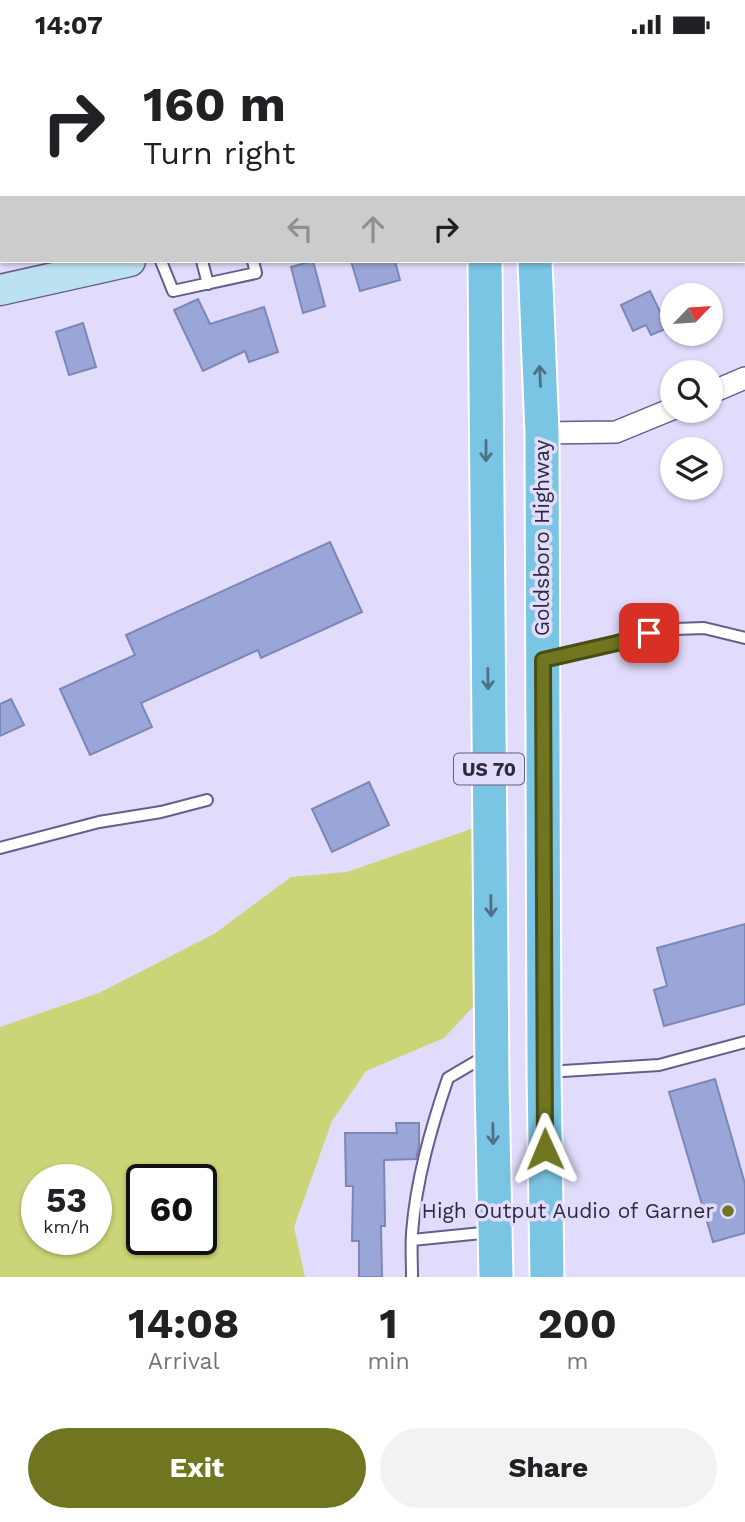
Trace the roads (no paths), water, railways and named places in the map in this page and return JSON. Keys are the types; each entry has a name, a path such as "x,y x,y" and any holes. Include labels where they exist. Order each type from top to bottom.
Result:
{"main road":[{"name":"Goldsboro Highway","path":"535,263 542,433 547,1277"},
{"path":"536,294 543,263"},
{"name":"US 70","path":"482,267 496,1277"}],"street":[{"path":"0,290 121,263"},
{"path":"723,387 745,378"},
{"path":"542,433 616,432 660,414"}],"lane":[{"path":"162,263 173,291 256,274 253,263"},
{"path":"203,263 208,284"},
{"path":"543,660 675,629 704,628 745,638"},
{"path":"0,848 99,822 161,812 207,800"},
{"path":"544,1072 659,1065 745,1042"},
{"path":"412,1277 412,1240 419,1181 433,1122 447,1079 492,1052"},
{"path":"412,1240 495,1232"}],"place":[{"name":"High Output Audio of Garner","path":"728,1211"}]}
